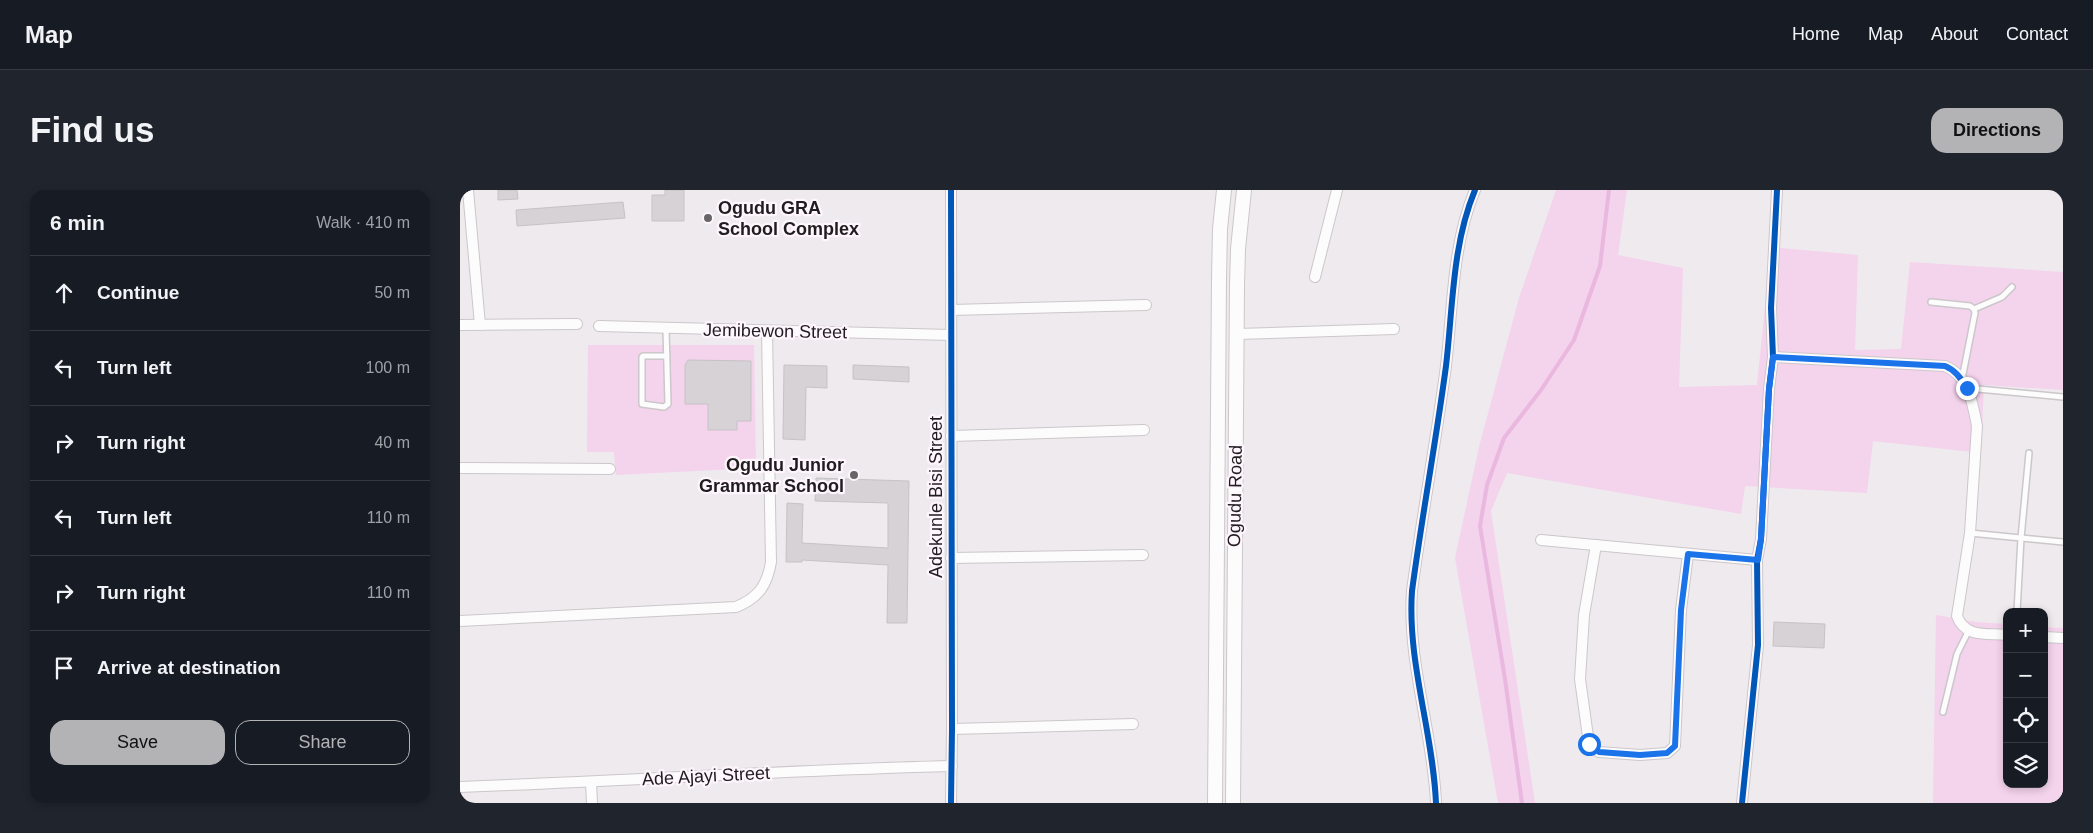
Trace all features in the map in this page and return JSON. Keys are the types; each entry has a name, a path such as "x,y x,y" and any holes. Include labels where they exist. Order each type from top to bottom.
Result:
{"main road":[{"name":"Ogudu Road","path":"1215,803 1219,280 1220,229 1224,190"},
{"name":"Ogudu Road","path":"1233,803 1238,249 1244,190"},
{"path":"1218,429 1236,430"}],"street":[{"path":"468,190 480,325"},
{"name":"Adekunle Bisi Street","path":"950,803 952,766 951,190"},
{"path":"1315,277 1338,190"},
{"path":"1436,803 1430,746 1412,643 1411,600 1446,364 1457,253 1470,201 1475,190"},
{"path":"1742,803 1758,645 1758,560 1761,539 1769,389 1773,357 1771,308 1777,190"},
{"path":"951,310 1146,305"},
{"path":"460,325 577,324"},
{"name":"Jemibewon Street","path":"599,326 951,335"},
{"path":"1237,334 1394,329"},
{"path":"460,621 736,606 749,602 761,590 768,578 771,562 767,331"},
{"path":"1773,357 1945,366 1952,368 1964,383 1977,426 1970,533 1957,616 1962,626 1968,632 2003,635"},
{"path":"951,436 1144,430"},
{"path":"460,468 610,469"},
{"path":"1542,540 1758,560"},
{"path":"1596,545 1584,615 1580,679 1589,744 1599,752 1640,755 1667,753 1675,746 1681,610 1688,554"},
{"path":"951,558 1142,555"},
{"path":"2048,637 2063,638"},
{"path":"952,729 1133,724"},
{"name":"Ade Ajayi Street","path":"460,787 865,768 952,766"},
{"path":"591,782 592,803"}],"lane":[{"path":"1974,309 2002,297 2012,287"},
{"path":"1931,302 1970,306 1974,309 1975,314 1964,383 2063,397"},
{"path":"666,329 667,356 668,404 664,407 642,404 642,357 667,356"},
{"path":"2017,608 2021,538 2029,453"},
{"path":"1970,533 2063,542"},
{"path":"1943,712 1957,654 1968,632"}],"shaded area":[{"path":"1556,190 1627,190 1618,255 1683,268 1679,387 1757,385 1771,247 1858,255 1855,350 1901,349 1910,262 2063,272 2063,390 1984,385 1981,453 1873,441 1867,493 1745,486 1741,514 1507,473 1491,511 1535,803 1498,803 1455,558 1479,447 1519,298"},
{"path":"588,345 754,345 756,468 616,475 614,452 587,452"},
{"path":"1936,615 1976,622 2003,624 2003,788 2048,788 2048,627 2063,628 2063,803 1933,803"}],"building":[{"path":"498,190 517,190 518,199 498,200"},
{"path":"665,190 684,190 684,221 652,221 652,195 665,195"},
{"path":"623,202 625,218 517,226 516,210"},
{"path":"688,360 751,361 751,421 737,421 737,430 708,430 708,404 685,404 685,365"},
{"path":"784,365 827,366 827,388 806,387 805,440 783,439"},
{"path":"853,365 909,367 909,382 853,379"},
{"path":"816,478 909,481 907,623 887,623 888,565 802,560 802,562 786,562 787,503 803,504 802,543 888,548 888,503 815,501"},
{"path":"1774,622 1825,624 1824,648 1773,646"}],"waterway":[{"path":"1522,803 1505,679 1480,526 1487,485 1504,438 1541,390 1574,340 1600,266 1609,190"}],"cycle path":[{"path":"951,190 951,803"},
{"path":"1436,803 1434,776 1413,644 1411,618 1412,591 1446,366 1454,276 1467,211 1475,190"},
{"path":"1742,803 1758,645 1757,560 1761,539 1769,389 1773,357 1771,308 1777,190"}],"place":[{"name":"Ogudu GRA School Complex","path":"708,218"},
{"name":"Ogudu Junior Grammar School","path":"854,475"}],"route":[{"path":"1589,744 1599,752 1640,755 1667,753 1675,746 1677,735 1676,710 1681,610 1688,554 1758,560 1761,539 1769,389 1773,357 1945,366 1952,368 1967,388"}]}
